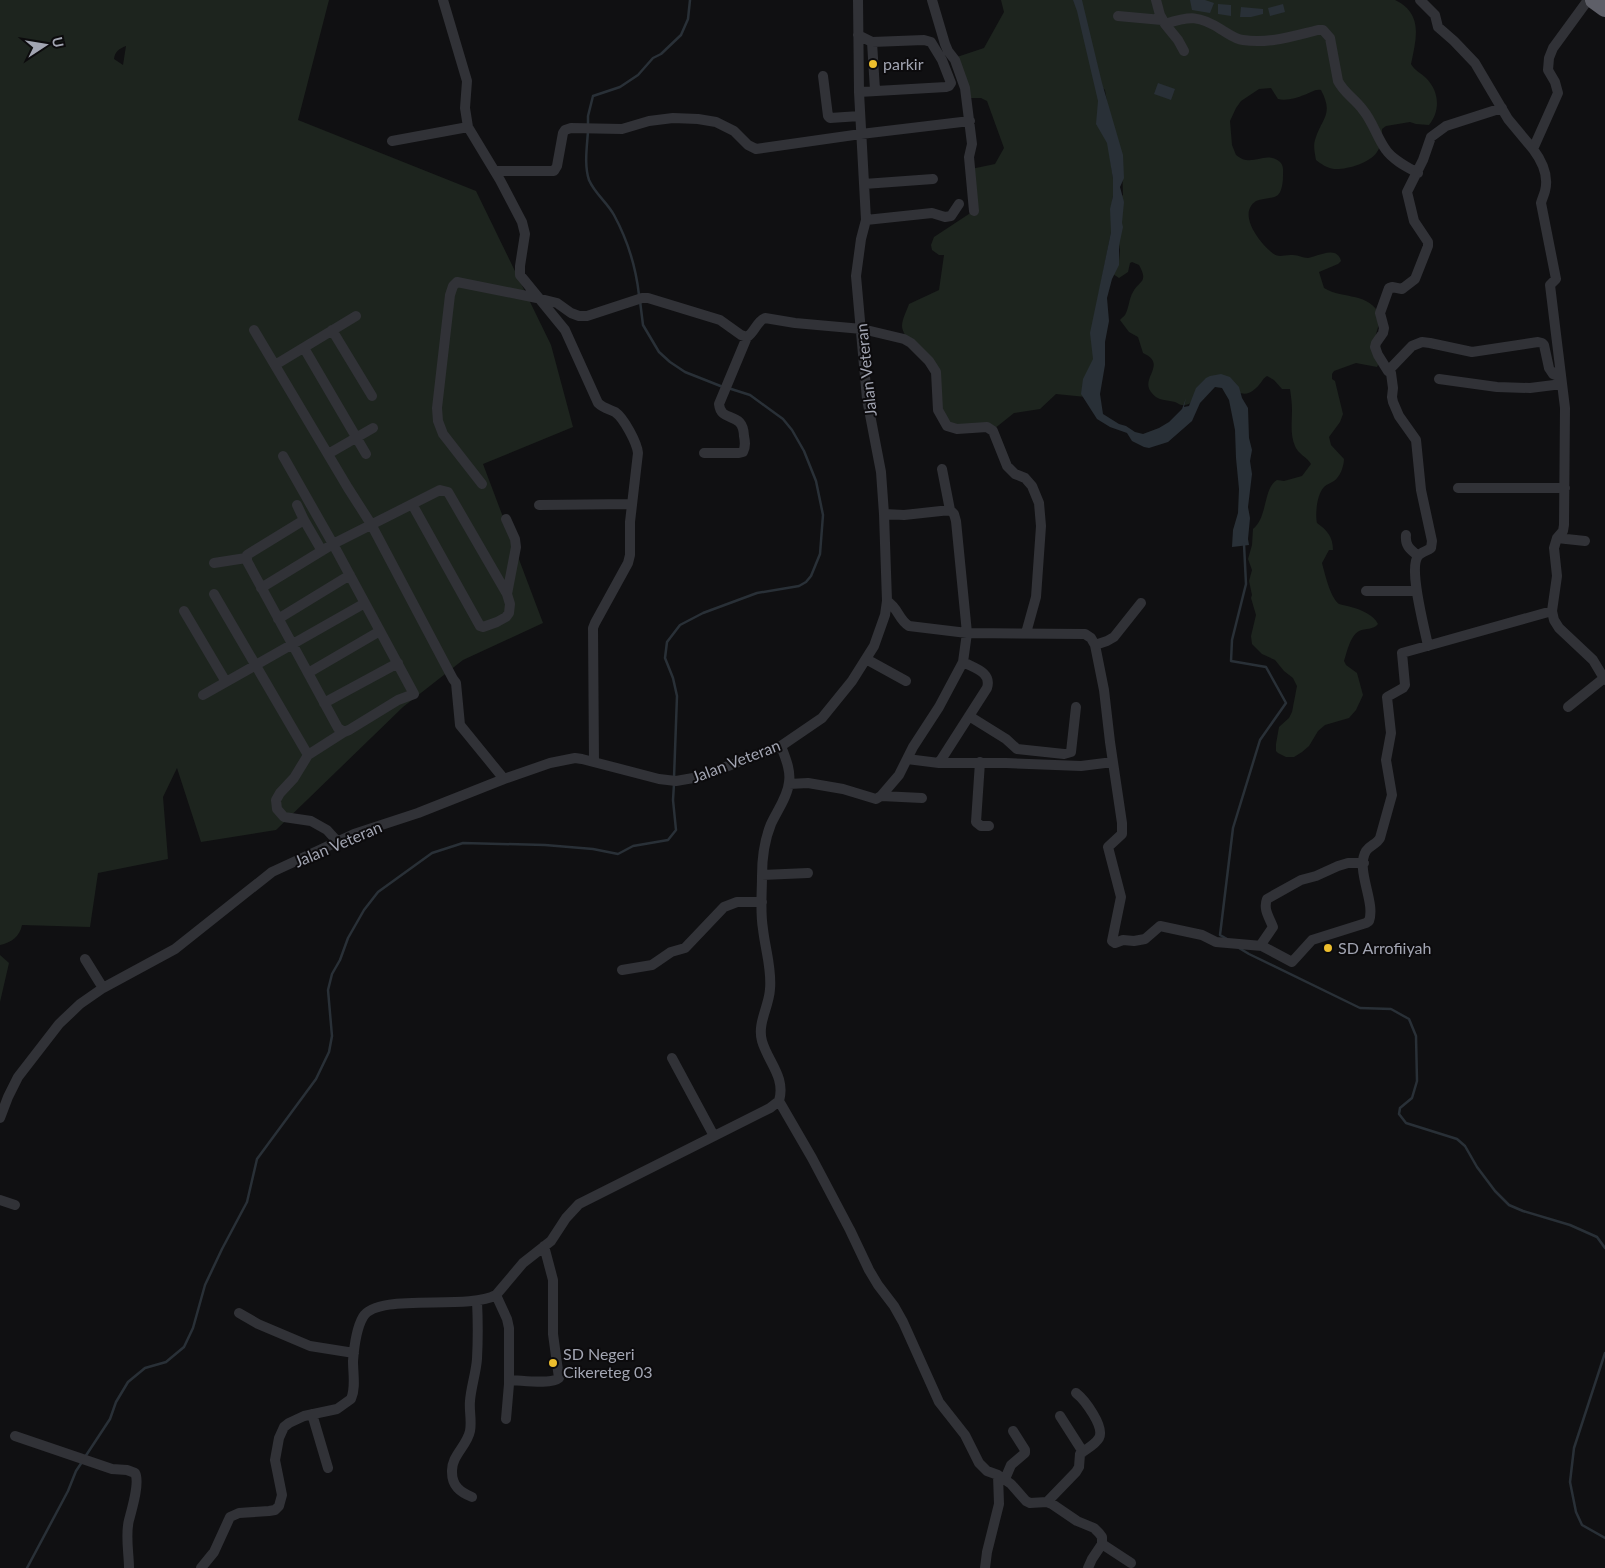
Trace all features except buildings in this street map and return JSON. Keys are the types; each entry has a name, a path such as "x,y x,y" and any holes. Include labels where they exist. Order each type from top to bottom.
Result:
{"highway":[{"path":"1594,0 1605,8"}],"street":[{"path":"443,0 467,81 465,108 468,127 495,171 522,222 525,234 520,275 565,330 598,403 616,413 637,445 638,453 630,522 630,554 628,563 594,628 594,762"},
{"name":"Jalan Veteran","path":"0,1118 18,1077 59,1024 80,1004 103,988 175,949 264,877 354,834 418,813 550,763 575,758 676,782 699,777 781,746 822,718 852,681 874,646 881,630 886,601 881,472 867,399 856,276 866,220 859,92 858,0"},
{"path":"932,0 945,44 955,60 965,88 972,147 969,157 974,211"},
{"path":"1156,0 1163,22 1178,40 1184,51"},
{"path":"1420,0 1435,15 1438,27 1475,63 1502,108 1543,165 1546,179 1545,193 1541,203 1556,279 1550,285 1565,408 1564,530 1557,538 1554,548 1557,576 1552,611 1559,628 1593,660 1604,679 1568,706"},
{"path":"1533,150 1558,93 1555,82 1548,70 1549,58 1553,48 1588,0"},
{"path":"1118,16 1163,22 1192,17 1199,18 1209,21 1235,38 1265,42 1323,30 1330,38 1340,86 1357,102 1366,114 1391,156 1418,172"},
{"path":"858,35 872,42 924,40 931,42 942,60 950,83 946,87 859,92"},
{"path":"872,42 875,90"},
{"path":"823,76 828,116 830,118 860,116"},
{"path":"1428,646 1416,591 1416,562 1418,556 1429,550 1433,544 1421,490 1416,440 1399,416 1392,397 1393,380 1391,373 1378,355 1375,347 1384,328 1380,313 1389,288 1402,289 1415,280 1428,246 1428,242 1414,221 1407,192 1418,172 1431,138 1443,127 1502,108"},
{"path":"495,171 554,171 557,166 563,133 571,128 622,129 649,121 673,118 698,119 716,122 734,131 748,145 756,149 970,121"},
{"path":"392,142 468,127"},
{"path":"864,184 933,179"},
{"path":"866,220 932,213 946,217 951,216 958,204"},
{"path":"482,484 443,434 438,421 437,408 450,295 453,286 458,282 538,298 557,304 579,316 587,316 642,298 653,299 720,320 741,335 747,337"},
{"path":"275,365 356,316"},
{"path":"704,453 739,453 743,452 745,448 743,425 740,421 723,414 719,404 747,337 752,334 760,320 765,318 862,330 904,339 920,351 936,372 938,410 947,426 957,429 987,427 993,431 1007,466 1015,474 1025,478 1032,486 1039,503 1041,526 1036,597 1026,633"},
{"path":"254,330 371,524 456,683 460,725 504,779"},
{"path":"332,330 372,396"},
{"path":"1388,371 1412,346 1422,342 1472,352 1538,342 1544,345 1549,368 1553,374 1562,380"},
{"path":"304,348 366,454"},
{"path":"1439,378 1497,387 1522,388 1530,388 1562,380"},
{"path":"328,454 373,428"},
{"path":"283,456 334,544 414,694 398,700 308,756 294,778 276,800 277,809 284,817 311,821 321,827 322,833 334,843"},
{"path":"789,784 808,782 843,789 869,798 876,799 881,796 899,775 913,747 939,706 963,662 967,633 956,521 954,514 950,510 942,469"},
{"path":"1458,488 1564,488"},
{"path":"262,588 334,544 371,524 440,490 448,492 507,594 510,609 506,617 486,627 480,626 412,504"},
{"path":"539,505 632,504"},
{"path":"297,505 322,551"},
{"path":"884,514 904,515 950,510"},
{"path":"506,519 515,539 516,547 507,594"},
{"path":"214,563 246,558 247,555 304,520"},
{"path":"1406,535 1407,546 1418,556"},
{"path":"1557,538 1584,541"},
{"path":"246,558 338,728 344,732"},
{"path":"278,619 350,575"},
{"path":"1366,591 1416,591"},
{"path":"214,594 308,756"},
{"path":"886,601 894,606 902,620 909,626 967,633 1085,634 1092,638 1104,690 1122,830 1122,834 1108,847 1121,896 1112,941 1115,943 1123,940 1145,939 1160,926 1202,935 1216,942 1262,946 1292,962 1312,940 1369,921 1370,912 1364,863 1366,850 1379,841 1392,795 1386,760 1392,733 1387,697 1405,685 1402,653 1552,611"},
{"path":"204,695 365,603"},
{"path":"1095,645 1114,637 1141,603"},
{"path":"184,611 226,682"},
{"path":"308,673 380,631"},
{"path":"866,660 906,681"},
{"path":"939,764 987,688 988,679 985,673 963,662"},
{"path":"324,702 398,663"},
{"path":"969,716 1006,739 1017,749 1064,754 1071,752 1076,707"},
{"path":"201,1568 214,1552 227,1522 234,1515 239,1512 275,1510 279,1506 282,1496 275,1460 280,1432 289,1422 337,1408 351,1399 354,1387 354,1353 363,1316 372,1308 406,1303 477,1301 496,1295 523,1263 556,1236 566,1218 579,1204 770,1108 779,1100 782,1086 765,1050 760,1031 771,980 762,926 764,847 789,784 790,775 781,746"},
{"path":"907,760 939,764 980,762 1081,766 1113,762"},
{"path":"980,762 976,822 981,826 990,826"},
{"path":"881,796 922,798"},
{"path":"1262,946 1273,927 1266,913 1265,901 1267,899 1302,880 1327,872 1338,866 1348,863 1364,863"},
{"path":"762,874 808,873"},
{"path":"622,970 652,965 671,952 685,948 724,907 730,904 762,902"},
{"path":"85,959 103,988"},
{"path":"672,1058 714,1136"},
{"path":"779,1100 812,1158 869,1270 903,1322 939,1402 965,1435 979,1463 987,1471 1002,1477 1011,1484 1026,1501 1030,1503 1047,1502 1077,1521 1094,1528 1102,1537 1102,1544 1088,1568"},
{"path":"0,1200 15,1205"},
{"path":"509,1380 548,1381 560,1378 554,1334 553,1280 544,1246"},
{"path":"496,1295 507,1319 508,1328 509,1380 506,1418"},
{"path":"472,1497 462,1493 456,1486 451,1470 453,1462 469,1434 471,1425 470,1400 478,1344 477,1301"},
{"path":"239,1313 267,1328 310,1346 354,1353"},
{"path":"1047,1502 1076,1472 1079,1466 1079,1457 1099,1438 1100,1429 1085,1402 1076,1394"},
{"path":"312,1414 328,1468"},
{"path":"1060,1416 1083,1452"},
{"path":"985,1568 999,1504 1002,1477 1011,1465 1025,1453 1013,1431"},
{"path":"15,1436 112,1469 136,1473 138,1479 129,1522 130,1568"},
{"path":"1102,1544 1131,1563"}],"shaded area":[{"path":"0,0 329,0 298,120 476,191 551,345 573,427 483,464 543,623 463,660 403,707 276,830 201,842 177,768 163,797 168,859 98,873 90,927 22,925 14,938 8,943 0,945","holes":["126,46 123,65 114,59 115,54"]},
{"path":"1001,0 1395,0 1410,12 1414,20 1416,36 1411,64 1426,78 1434,89 1437,107 1429,125 1410,122 1386,126 1382,129 1379,149 1369,159 1351,167 1339,169 1329,168 1316,160 1314,142 1327,111 1325,98 1321,90 1284,100 1278,99 1271,88 1259,89 1241,101 1230,121 1232,145 1236,155 1246,160 1275,159 1283,167 1282,184 1278,195 1256,201 1251,206 1249,212 1251,226 1259,239 1272,253 1278,256 1295,255 1308,258 1332,252 1336,254 1341,261 1319,272 1324,288 1370,303 1381,317 1376,334 1381,351 1377,367 1356,363 1334,371 1332,374 1343,414 1340,422 1329,437 1331,445 1344,459 1344,462 1338,477 1322,490 1318,499 1316,515 1317,523 1326,531 1332,541 1333,550 1329,550 1322,563 1333,596 1339,604 1366,613 1378,624 1356,633 1349,644 1344,661 1346,665 1357,673 1363,695 1356,710 1349,718 1325,725 1318,731 1309,746 1294,757 1286,757 1278,753 1276,751 1276,744 1279,727 1289,718 1292,712 1297,686 1293,678 1275,660 1262,654 1252,644 1251,636 1256,615 1251,598 1249,581 1252,570 1248,559 1252,545 1253,529 1261,517 1269,489 1277,480 1284,481 1302,476 1311,464 1296,449 1293,442 1290,389 1282,389 1274,380 1267,376 1258,386 1245,394 1237,391 1220,377 1204,383 1192,402 1186,405 1162,400 1151,392 1149,382 1154,366 1153,362 1150,357 1143,353 1138,337 1129,332 1120,320 1125,315 1132,294 1142,281 1143,275 1139,265 1132,262 1128,272 1119,278 1113,274 1119,261 1120,250 1117,235 1122,225 1120,198 1123,195 1122,163 1118,158 1121,155 1111,126 1105,90 1099,84 1095,66 1096,61 1091,66 1099,101 1097,123 1108,143 1113,179 1113,196 1111,232 1091,333 1094,359 1084,381 1086,397 1056,394 1040,409 1014,413 994,429 982,426 965,429 954,428 944,422 941,416 937,371 909,340 903,330 903,320 909,304 939,290 944,255 939,255 932,250 931,245 934,237 975,210 971,169 995,164 1004,148 987,101 981,98 970,98 967,94 964,94 957,57 984,48 1004,12"},
{"path":"1073,0 1082,0 1102,83 1123,155 1124,178 1120,187 1124,202 1123,227 1119,246 1119,265 1112,279 1107,298 1109,321 1100,394 1103,414 1135,432 1143,434 1169,422 1182,409 1186,398 1184,407 1189,406 1196,388 1206,378 1221,374 1230,377 1239,387 1242,398 1248,408 1249,438 1252,450 1250,461 1252,474 1248,507 1250,518 1249,545 1232,547 1233,530 1238,513 1239,489 1235,430 1229,400 1222,388 1215,387 1200,403 1192,421 1168,442 1149,448 1132,441 1127,433 1110,427 1097,419 1081,394 1083,379 1093,359 1090,333 1111,232 1110,209 1113,196 1113,179 1107,143 1096,124 1098,101"},
{"path":"1190,0 1205,0 1214,3 1210,13 1192,10"},
{"path":"1218,4 1231,5 1231,16 1218,14"},
{"path":"1283,4 1285,12 1270,16 1268,8"},
{"path":"1241,7 1263,9 1263,14 1240,17"},
{"path":"1158,83 1175,89 1171,100 1154,94"},
{"path":"0,955 9,963 0,1002"}],"waterway":[{"path":"588,125 588,116 593,96 620,87 638,75 653,58 661,54 681,35 688,19 690,0"},
{"path":"588,131 587,174 594,190 611,210 619,224 633,264 639,295"},
{"path":"640,301 643,325 659,352 685,372 723,387"},
{"path":"674,778 677,696 673,678 665,658 667,642 680,625 703,613 757,593 799,586 806,582 811,576 820,554 823,515 816,481 804,451 783,419 750,395 728,388"},
{"path":"1227,939 1220,935 1233,828 1260,740 1286,703 1266,667 1231,661 1232,640 1246,584 1244,544"},
{"path":"85,1457 110,1419 116,1402 128,1382 145,1368 166,1362 184,1347 193,1328 205,1285 247,1202 257,1159 316,1079 329,1052 332,1036 328,990 332,974 340,960 348,938 364,910 378,892 432,853 463,843 545,845 593,849 618,854 633,846 668,840 676,830 673,800 674,784"},
{"path":"1239,948 1360,1008 1391,1009 1409,1019 1416,1036 1417,1081 1412,1098 1400,1108 1399,1114 1406,1123 1457,1139 1465,1146 1477,1167 1495,1191 1509,1205 1570,1225 1597,1237 1605,1248"},
{"path":"1605,1353 1574,1448 1570,1482 1576,1512 1582,1525 1605,1538"},
{"path":"27,1568 82,1462"}],"place":[{"name":"parkir","path":"873,64"},
{"name":"SD Arrofiiyah","path":"1328,948"},
{"name":"SD Negeri Cikereteg 03","path":"553,1363"}]}
